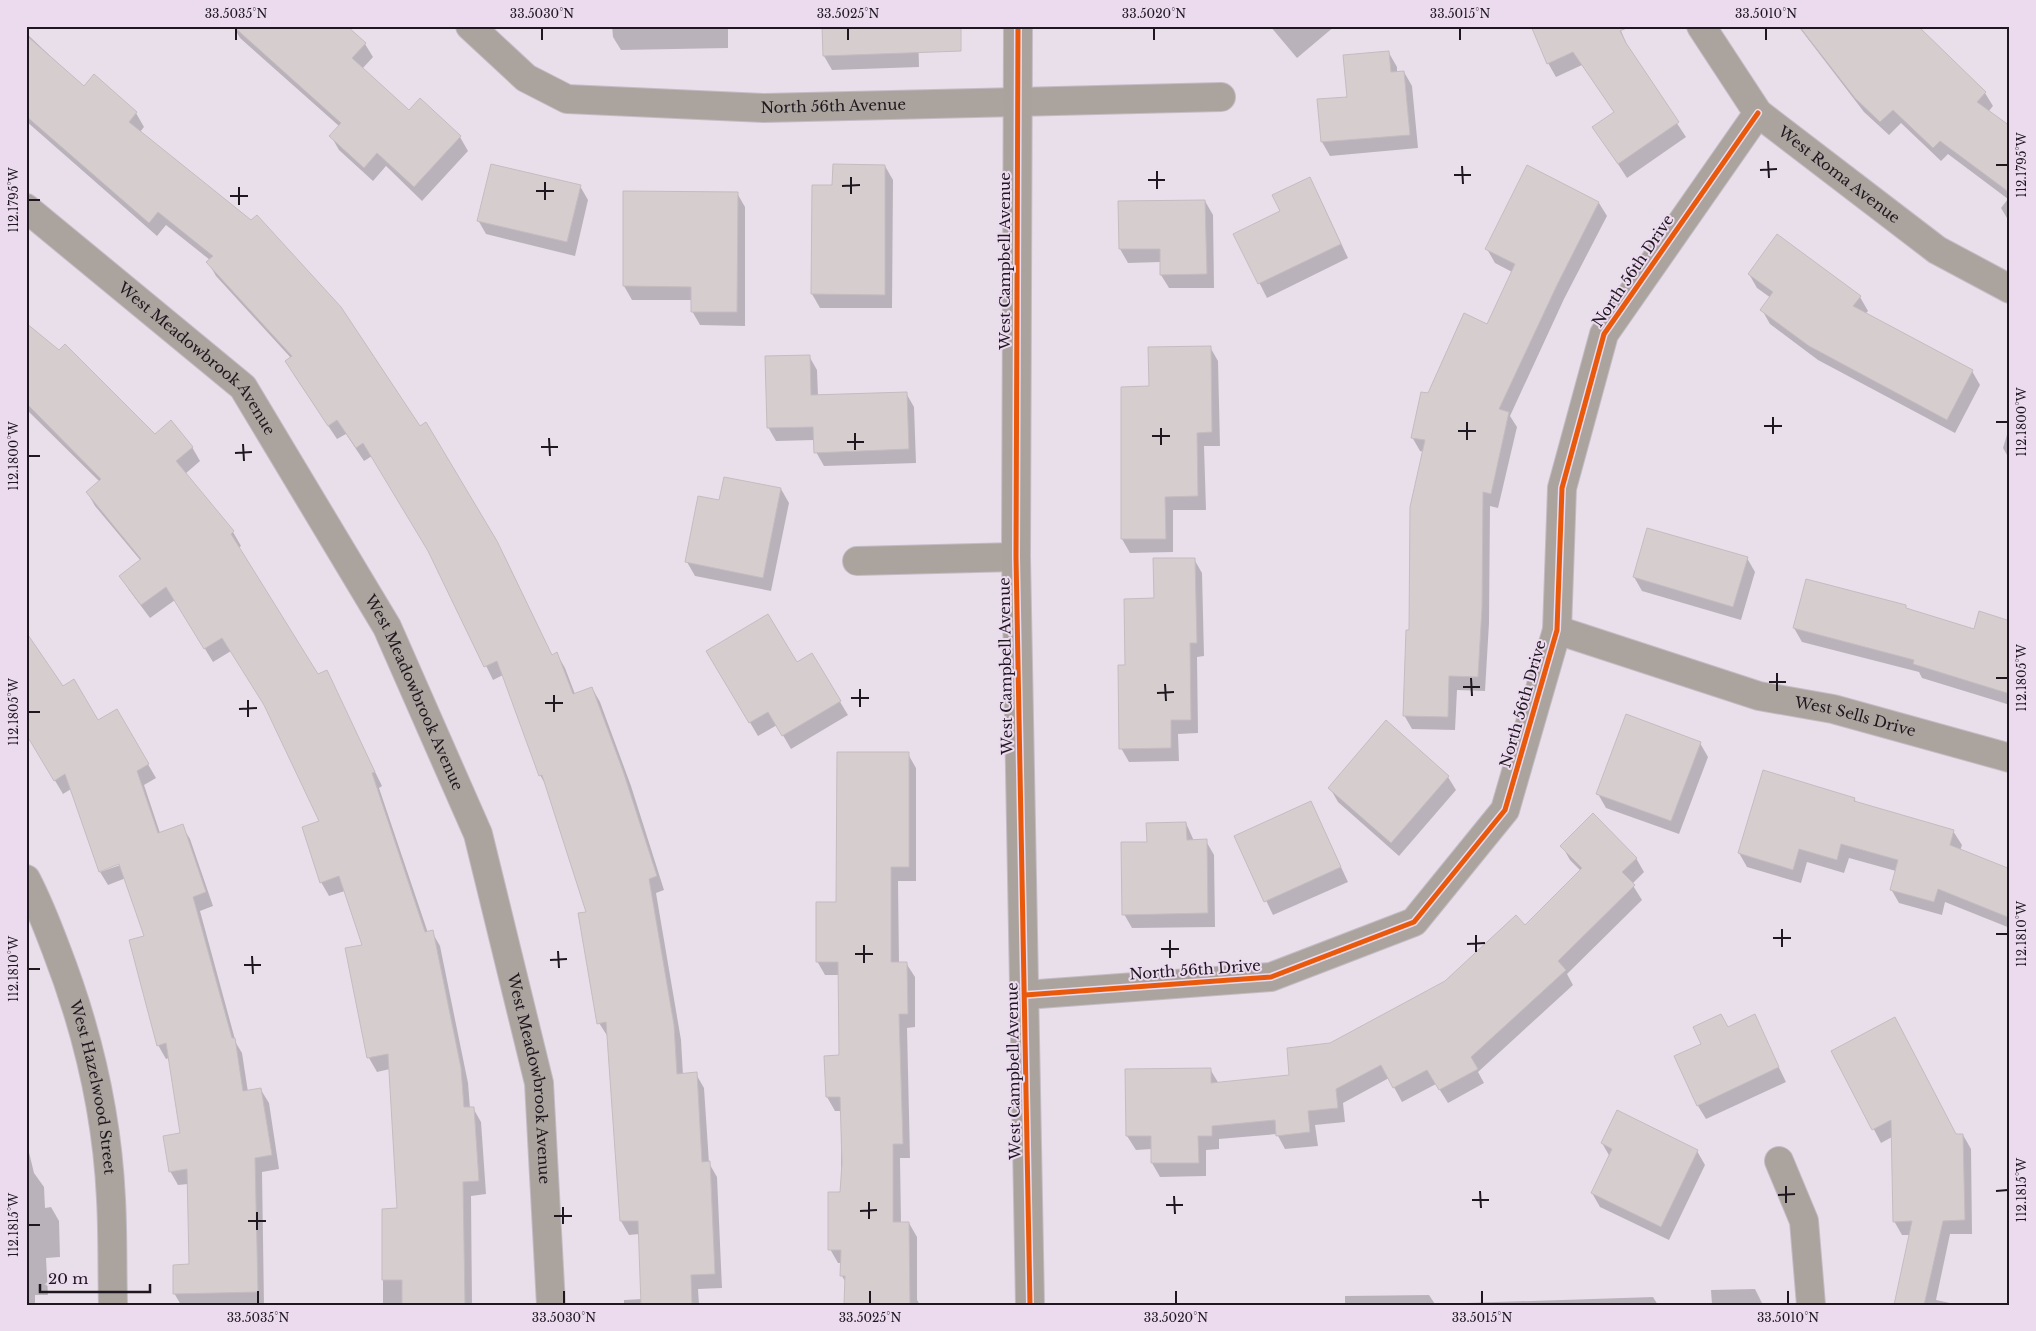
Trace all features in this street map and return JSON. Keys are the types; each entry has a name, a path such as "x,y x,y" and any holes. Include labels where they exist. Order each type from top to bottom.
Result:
{"street":[{"name":"North 56th Avenue","path":"470,26 526,78 567,99 764,108 1018,104 1221,98"},
{"name":"West Campbell Avenue","path":"1018,26 1016,557 1030,1305"},
{"name":"West Roma Avenue","path":"1701,26 1758,113 1937,250 2010,290"},
{"name":"North 56th Drive","path":"1025,995 1271,977 1414,922 1505,810 1557,630 1562,488 1604,334 1758,113"},
{"name":"West Meadowbrook Avenue","path":"26,208 243,387 387,627 478,834 539,1083 551,1305"},
{"name":"West Campbell Avenue","path":"857,561 1016,557"},
{"name":"West Sells Drive","path":"1557,630 1759,696 1834,709 2010,758"},
{"name":"West Hazelwood Street","path":"26,879 36,897 62,964 89,1047 104,1124 111,1198 113,1305"},
{"path":"1779,1161 1804,1221 1811,1305"}],"building":[{"path":"233,26 347,26 366,43 352,58 409,110 420,98 461,136 414,187 377,153 364,168 329,136 341,123"},
{"path":"822,26 961,26 961,51 823,56"},
{"path":"1531,26 1631,26 1620,31 1679,122 1618,164 1592,127 1614,112 1573,52 1547,64"},
{"path":"1799,26 1918,26 1986,92 1977,102 2010,126 2010,193 1940,141 1933,148 1893,110 1880,122 1855,98"},
{"path":"26,35 84,86 94,74 137,112 129,122 251,220 257,215 341,307 420,426 426,422 497,541 552,655 557,652 573,694 592,687 623,771 657,876 649,879 674,1025 677,1074 697,1072 702,1162 710,1161 715,1274 691,1275 692,1305 641,1305 638,1221 620,1221 606,1022 597,1024 578,913 586,912 542,775 539,776 497,661 484,667 428,551 363,443 356,448 337,420 328,426 285,361 292,356 206,262 213,256 158,212 149,223 26,116"},
{"path":"1389,51 1391,72 1404,71 1410,135 1321,142 1317,99 1347,97 1343,55"},
{"path":"491,164 581,185 567,242 477,221"},
{"path":"833,164 885,165 885,295 811,294 812,185 832,185"},
{"path":"1527,165 1599,202 1557,285 1499,409 1509,412 1491,494 1483,492 1482,608 1478,677 1449,676 1448,717 1403,716 1406,630 1409,630 1410,507 1425,440 1411,438 1421,392 1428,393 1464,313 1487,324 1515,264 1485,249"},
{"path":"1310,177 1341,244 1258,284 1233,234 1280,211 1272,195"},
{"path":"623,191 738,192 737,312 691,312 691,287 623,286"},
{"path":"1205,200 1207,274 1160,275 1160,249 1119,249 1118,201"},
{"path":"1777,234 1861,296 1853,306 1973,370 1947,420 1809,346 1760,310 1773,292 1748,274"},
{"path":"26,323 59,350 65,344 155,434 171,420 193,447 176,461 234,531 231,534 318,674 327,670 375,772 372,773 425,932 433,930 461,1068 464,1107 474,1107 479,1181 463,1182 465,1305 402,1305 402,1280 382,1280 382,1209 397,1208 388,1054 367,1058 345,948 362,945 339,876 320,883 302,827 319,821 264,705 222,638 204,649 166,587 141,605 119,576 141,559 86,492 101,479 26,403"},
{"path":"1211,346 1212,432 1197,433 1198,496 1165,497 1166,539 1121,539 1121,387 1149,386 1148,347"},
{"path":"810,355 811,395 907,392 909,449 814,453 813,427 767,428 765,356"},
{"path":"724,477 781,488 763,578 685,562 698,496 719,500"},
{"path":"1647,528 1748,557 1733,607 1633,577"},
{"path":"1153,558 1195,558 1197,643 1190,643 1191,720 1171,720 1171,748 1119,749 1118,665 1125,665 1124,599 1154,598"},
{"path":"1806,579 1906,605 1906,608 1974,629 1979,611 2010,621 2010,694 1913,664 1914,660 1793,628"},
{"path":"768,614 797,662 812,653 841,701 782,736 768,712 749,723 706,651"},
{"path":"26,632 63,686 74,679 98,720 117,709 149,764 137,771 158,833 183,824 206,892 193,897 232,1038 235,1038 243,1091 261,1088 272,1155 255,1158 258,1292 173,1294 173,1265 189,1264 187,1169 169,1172 163,1136 180,1133 166,1043 157,1046 129,940 144,936 119,864 99,872 65,774 54,781 26,734"},
{"path":"1626,714 1701,742 1671,821 1596,794"},
{"path":"1386,720 1449,776 1391,843 1328,788"},
{"path":"837,752 909,752 909,867 891,867 891,962 907,962 908,1014 899,1014 903,1144 893,1144 893,1222 909,1222 910,1305 844,1305 845,1276 840,1276 841,1250 828,1250 828,1192 840,1192 842,1163 840,1097 826,1097 824,1056 839,1055 838,962 816,962 816,902 836,902"},
{"path":"1763,770 1855,798 1854,801 1954,830 1950,845 2010,869 2010,918 1938,889 1934,902 1890,890 1898,860 1841,844 1837,860 1799,849 1793,870 1738,853"},
{"path":"1311,801 1341,867 1264,902 1234,836"},
{"path":"1593,813 1637,858 1622,872 1635,885 1558,961 1566,970 1471,1057 1478,1069 1439,1090 1427,1070 1393,1088 1381,1065 1336,1089 1338,1108 1308,1111 1310,1132 1276,1136 1275,1120 1212,1126 1212,1136 1198,1136 1199,1163 1151,1163 1151,1136 1126,1136 1125,1069 1211,1068 1211,1083 1289,1075 1287,1048 1330,1043 1445,981 1516,915 1525,925 1582,868 1560,846"},
{"path":"1186,822 1187,840 1207,839 1208,913 1122,915 1121,842 1147,842 1146,823"},
{"path":"1721,1014 1728,1027 1755,1014 1779,1067 1697,1106 1674,1056 1701,1044 1693,1027"},
{"path":"1895,1017 1956,1134 1963,1134 1965,1220 1943,1221 1924,1305 1894,1305 1912,1221 1893,1222 1891,1120 1872,1130 1831,1051"},
{"path":"1617,1110 1698,1150 1661,1227 1591,1193 1612,1149 1601,1143"}],"cycle path":[{"path":"1018,26 1016,557 1030,1305"},
{"path":"1025,995 1271,977 1414,922 1505,810 1557,630 1562,488 1604,334 1758,113"}]}
